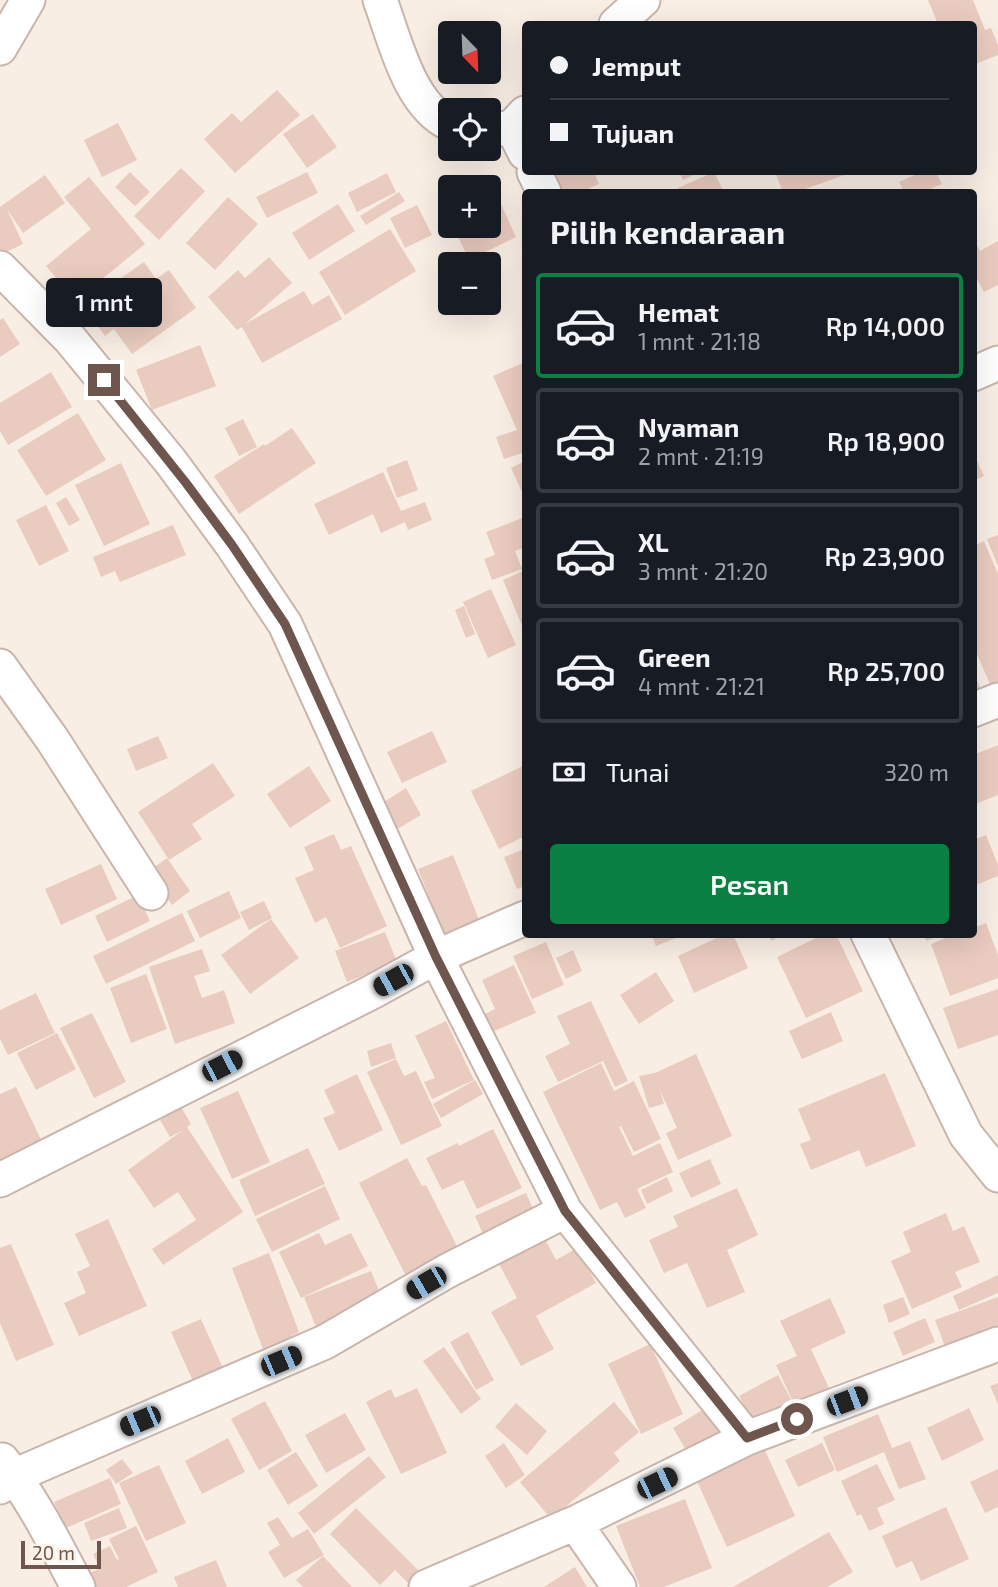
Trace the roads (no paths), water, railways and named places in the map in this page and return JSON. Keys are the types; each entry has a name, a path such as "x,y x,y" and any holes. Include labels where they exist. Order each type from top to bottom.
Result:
{"street":[{"path":"0,48 28,0"},
{"path":"380,0 411,83 438,118"},
{"path":"619,21 643,0"},
{"path":"0,268 70,340 171,462 232,545 285,624 436,957 565,1211 747,1438"},
{"path":"977,372 998,363"},
{"path":"0,666 59,750 150,893"},
{"path":"977,708 998,700"},
{"path":"0,1180 436,957 522,919"},
{"path":"870,938 966,1135 998,1175"},
{"path":"78,1587 52,1538 5,1474 324,1342 447,1271 565,1211"},
{"path":"426,1587 575,1523 747,1438 998,1344"},
{"path":"575,1523 619,1587"}]}
